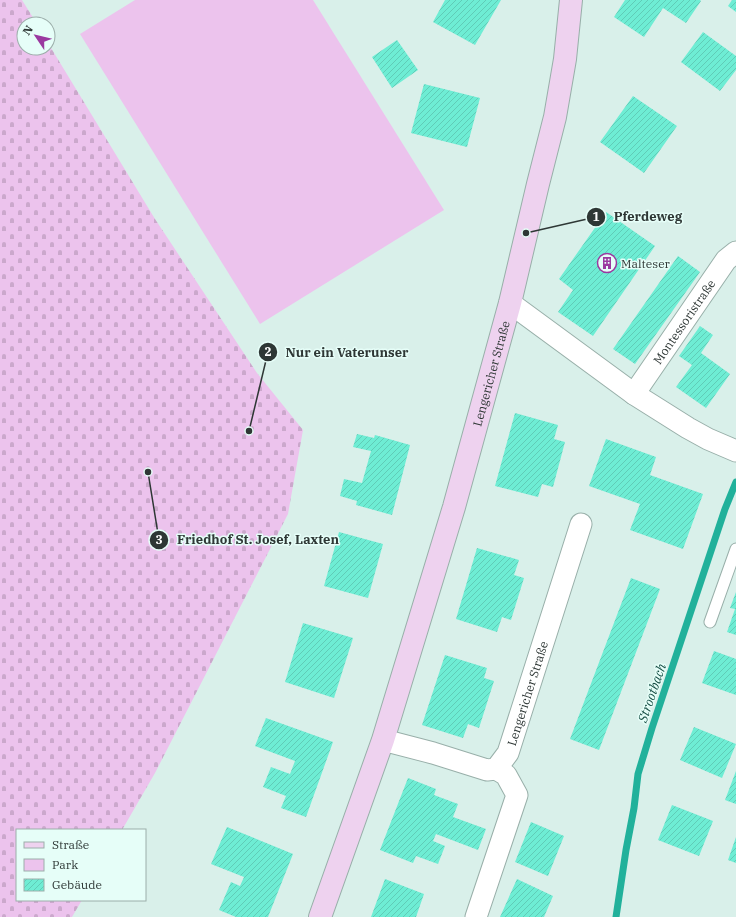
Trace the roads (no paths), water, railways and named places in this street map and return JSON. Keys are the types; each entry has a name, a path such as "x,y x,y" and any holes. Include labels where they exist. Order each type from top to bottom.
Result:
{"main road":[{"name":"Lengericher Straße","path":"320,917 383,740 454,507 510,303 555,117 565,60 571,0"}],"street":[{"name":"Montessoristraße","path":"634,394 726,260 736,252"},
{"path":"510,303 634,394 688,428 708,439 736,451"},
{"name":"Lengericher Straße","path":"496,769 508,753 581,524"},
{"path":"383,740 433,753 487,770 496,769 506,775 517,795 476,917"}],"lane":[{"path":"710,622 736,549"}],"waterway":[{"name":"Strootbach","path":"616,917 634,808 638,774 725,509 736,482"}],"place":[{"name":"Pferdeweg","path":"526,233"},
{"name":"Malteser","path":"607,263"},
{"name":"Nur ein Vaterunser","path":"249,431"},
{"name":"Friedhof St. Josef, Laxten","path":"148,472"}]}
